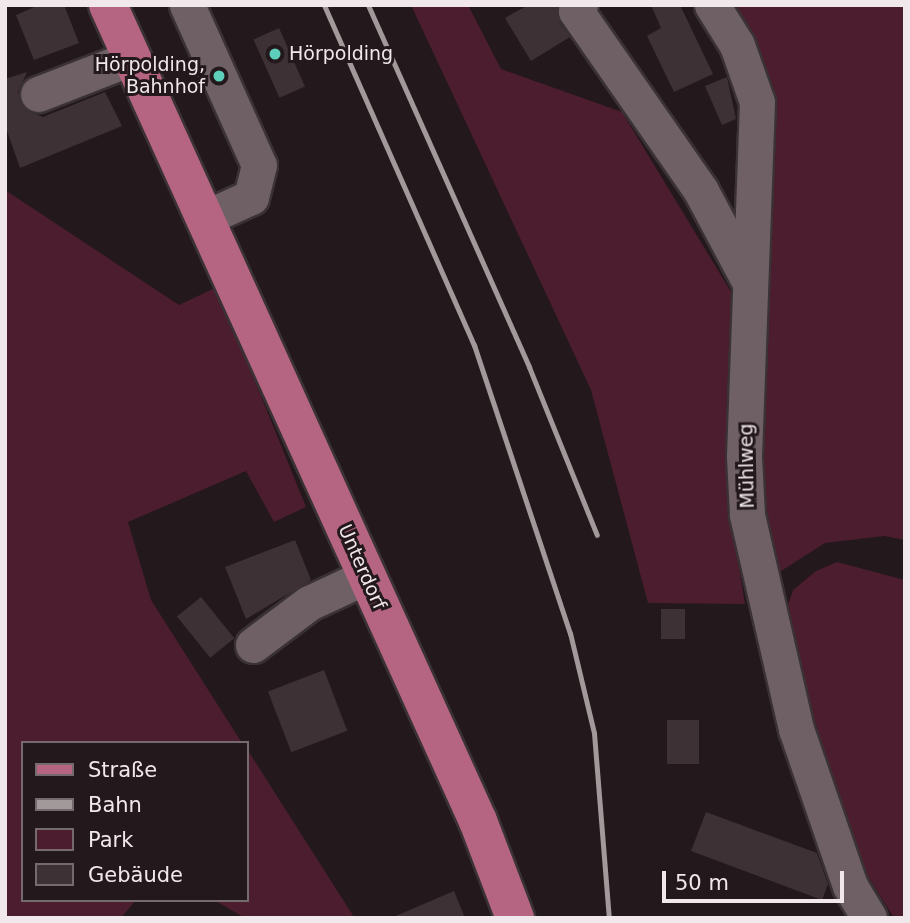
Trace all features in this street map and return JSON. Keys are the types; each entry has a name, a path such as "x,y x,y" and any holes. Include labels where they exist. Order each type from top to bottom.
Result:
{"main road":[{"name":"Unterdorf","path":"108,5 478,821 515,918"}],"street":[{"path":"187,5 259,165 251,197 205,218"},
{"path":"580,5 576,11 582,22 701,191 750,284"},
{"name":"Mühlweg","path":"712,5 737,45 757,102 744,457 747,516 796,729 850,886 869,918"},
{"path":"38,94 131,58"},
{"path":"253,645 309,603 367,576"}],"green space":[{"path":"411,5 468,5 501,69 622,112 736,300 728,501 745,604 648,603 591,390"},
{"path":"721,5 905,5 905,540 884,536 825,543 767,580 749,495 763,79"},
{"path":"5,190 179,305 217,287 306,507 274,522 246,471 128,522 151,600 241,741 21,741 21,902 134,902 121,918 5,918"},
{"path":"837,562 905,580 905,918 894,918 854,854 808,733 782,623 793,590 816,571"},
{"path":"248,751 354,918 245,918 217,902 248,902"}],"building":[{"path":"39,5 64,5 79,43 34,60 16,15"},
{"path":"528,5 558,5 559,22 570,37 531,61 505,18"},
{"path":"651,5 680,5 713,74 674,92 647,36 661,28"},
{"name":"Hörpolding","path":"279,28 305,86 279,98 253,39"},
{"path":"27,72 18,92 26,110 43,117 105,92 122,126 20,168 5,125 5,79"},
{"path":"727,77 736,119 722,125 705,86"},
{"path":"295,540 311,580 246,619 225,567"},
{"path":"201,597 234,638 210,658 177,617"},
{"path":"661,609 685,609 685,639 661,639"},
{"path":"324,670 347,731 291,752 268,692"},
{"path":"667,720 699,720 699,764 667,764"},
{"path":"706,812 817,853 828,884 822,900 691,851"},
{"path":"454,891 465,918 391,918"}],"railway":[{"path":"324,5 474,345 570,633 594,733 609,918"},
{"path":"368,5 529,367 597,535"}],"place":[{"name":"Hörpolding","path":"275,54"},
{"name":"Hörpolding, Bahnhof","path":"219,76"}]}
